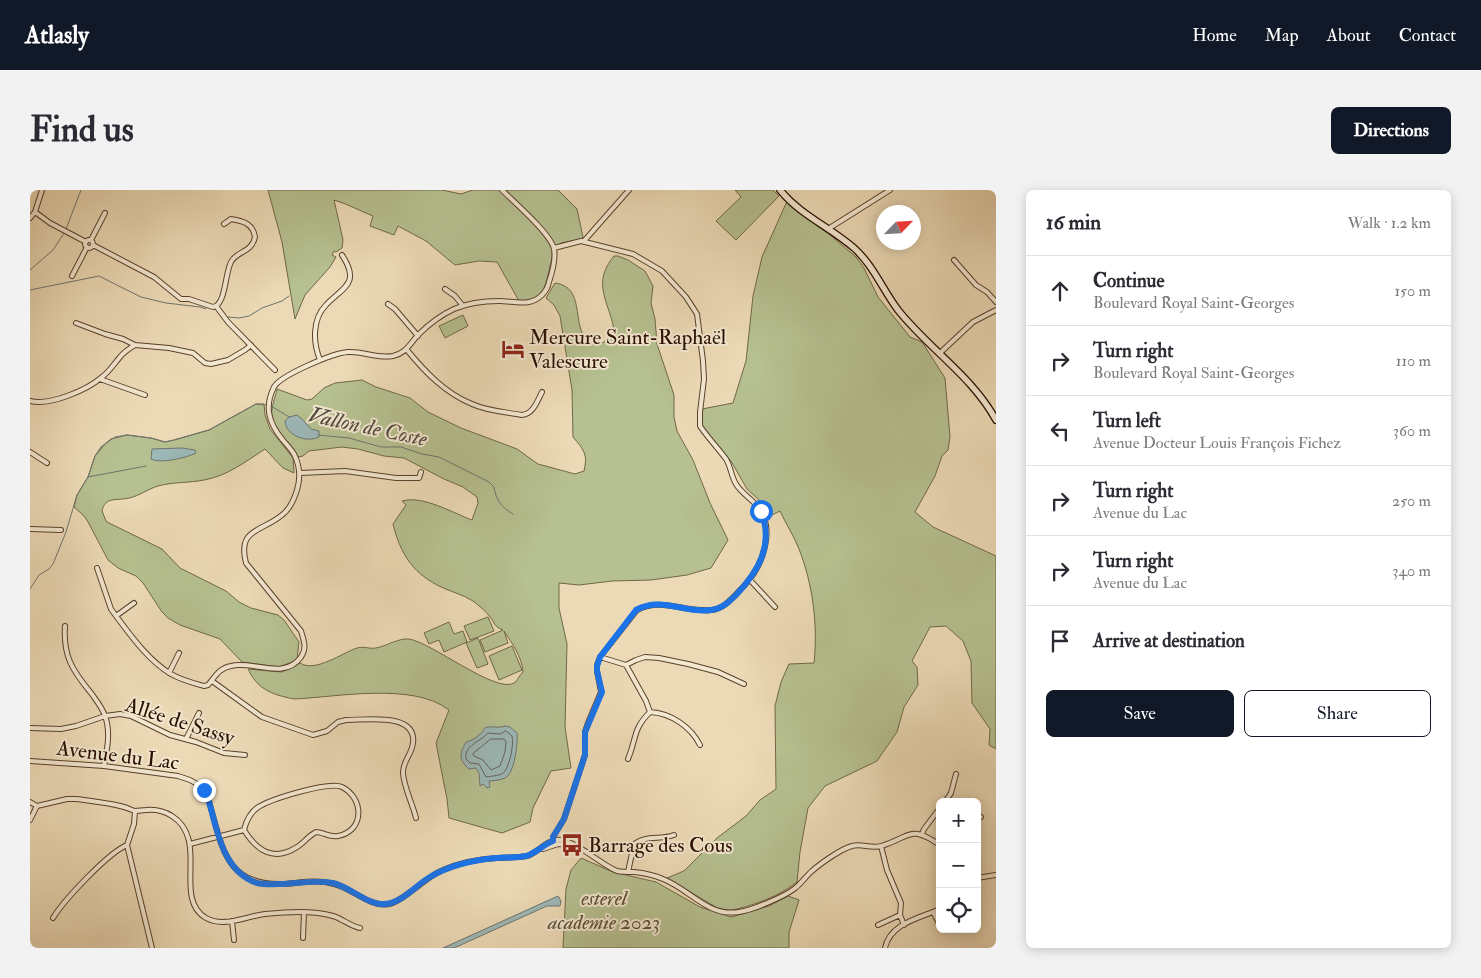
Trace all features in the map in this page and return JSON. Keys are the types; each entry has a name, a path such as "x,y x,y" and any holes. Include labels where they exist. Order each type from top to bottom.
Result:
{"main road":[{"path":"780,190 794,205 854,248 866,261 899,310 978,392 996,420"}],"street":[{"path":"30,218 36,212 42,190"},
{"path":"97,568 111,608 116,616 153,659 169,673 183,680 208,686 218,672 232,665 282,669 297,662 304,652 305,643 301,632 246,563 244,546 247,538 252,533 282,515 294,502 300,482 300,473 293,452 281,438 270,420 270,399 274,386 281,379 333,354 348,352 388,357 407,350 418,336 442,316 463,306 482,302 524,302 537,300 542,296 548,286 553,268 554,248 552,241 502,190"},
{"path":"584,241 629,190"},
{"path":"828,229 890,190"},
{"path":"36,212 50,223 90,242 154,277 180,299 189,299 209,306 216,306 221,301 225,278 232,259 247,250 254,242 255,237 253,229 244,222 231,219 224,224"},
{"path":"72,276 86,246 105,213"},
{"path":"554,248 576,241 584,241 633,254 662,271 695,310 704,368 700,426 726,459 736,484 761,511 765,524 764,554 758,568 750,580 725,605 711,610 654,604 645,606 636,610 600,657 597,671 602,692 585,732 585,755 564,819 558,831 556,843"},
{"path":"320,360 315,323 325,306 348,286 350,276 342,255"},
{"path":"954,260 976,285 987,292 996,302"},
{"path":"445,289 463,306"},
{"path":"388,304 396,309 418,336"},
{"path":"216,306 228,322 275,370"},
{"path":"940,353 974,322 996,310"},
{"path":"76,323 135,344 193,353 205,363 211,364 228,360 251,345"},
{"path":"30,401 37,403 54,400 86,388 100,379 135,344"},
{"path":"407,350 432,378 453,394 474,405 527,415 532,411 542,392"},
{"path":"100,379 145,394"},
{"path":"30,452 47,463"},
{"path":"300,473 345,471 396,478 419,478 422,472"},
{"path":"30,529 61,530"},
{"path":"750,580 775,607"},
{"path":"116,616 134,603"},
{"path":"65,626 64,642 72,668 97,700 106,716 108,740 104,766"},
{"path":"169,673 179,653"},
{"path":"600,657 626,665 645,657 659,658 718,672 744,684"},
{"path":"626,665 650,712"},
{"path":"212,680 262,717 295,727 313,735 327,731 338,722 346,720 398,720 406,725 412,732 414,740 403,775 416,818"},
{"path":"650,712 671,717 690,730 700,745"},
{"path":"628,759 632,751 637,728 650,712"},
{"path":"186,739 199,713"},
{"name":"Allée de Sassy","path":"30,728 61,729 106,716 120,714 130,716 170,735 224,753 246,755"},
{"name":"Avenue du Lac","path":"30,760 104,766 178,776 190,780 204,790 224,853 235,870 258,883 323,882 334,884 349,889 372,902 383,905 396,901 427,878 449,868 494,858 524,856 564,841 617,870 652,875 665,880 705,905 722,913 736,912 753,909 789,892 799,885 813,870 852,846 876,848 907,835 922,834"},
{"path":"948,798 951,793 956,774"},
{"path":"340,786 349,792 360,811 353,828 344,834 337,836 316,832 288,852 276,854 267,853 258,848 244,830 250,815 257,808 270,802 319,787 340,786"},
{"path":"30,802 37,806 67,799 76,799 127,807 135,811 149,809 162,811 173,816 180,824 190,844 192,860 190,886 197,909 207,919 232,921 262,914 322,913 360,928"},
{"path":"30,820 37,806"},
{"path":"135,811 134,824 127,845 152,948"},
{"path":"936,813 924,828 922,834 938,843"},
{"path":"190,844 244,830"},
{"path":"558,831 564,841"},
{"path":"628,872 634,844 644,839 665,838 674,835"},
{"name":"Avenue du Lac","path":"556,843 572,845"},
{"path":"53,918 60,906 120,848 127,845"},
{"path":"881,846 886,870 901,903 900,915 904,925"},
{"path":"981,877 996,875"},
{"path":"885,948 888,936 895,929 936,911"},
{"path":"303,938 304,912"},
{"path":"933,912 936,918"},
{"path":"878,925 900,915"},
{"path":"232,921 234,940"}],"green space":[{"path":"268,190 442,190 461,194 473,190 558,190 577,209 583,237 561,243 552,251 552,259 541,293 533,299 519,301 497,262 479,261 455,265 426,241 398,226 394,235 370,226 373,216 334,200 343,240 342,248 336,252 334,251 332,255 336,257 330,267 305,295 295,319 282,242"},
{"path":"735,190 773,190 779,196 736,240 716,221 741,197"},
{"path":"788,199 856,257 864,268 878,297 910,337 922,342 945,378 950,437 948,450 942,456 935,476 915,512 933,527 996,556 996,749 989,745 990,729 972,703 971,661 963,641 946,626 930,627 912,661 917,667 918,685 904,707 897,732 877,761 825,786 808,808 797,882 780,893 762,901 724,912 667,878 684,871 717,838 746,816 760,800 776,789 775,706 781,682 789,664 814,663 815,620 811,591 804,563 795,539 780,511 770,516 759,500 747,489 731,461 702,430 702,409 733,403 746,361 753,296 762,257"},
{"path":"614,256 628,260 645,271 653,286 651,303 655,319 657,344 674,395 674,417 677,431 693,460 710,503 728,540 711,568 687,575 651,580 612,581 579,585 559,583 559,608 567,644 565,727 571,768 551,771 533,808 530,822 502,833 449,818 436,743 449,710 434,701 416,696 396,694 353,694 294,699 277,695 267,690 251,675 248,669 282,672 300,663 313,666 357,648 376,648 405,639 419,642 493,681 505,684 514,683 523,672 519,656 504,631 508,643 485,652 480,640 503,630 496,626 492,619 473,601 437,585 420,574 403,552 393,524 406,505 402,501 410,500 419,500 447,509 472,520 478,503 477,497 463,487 404,458 384,456 342,447 309,451 303,456 298,457 277,428 272,416 272,406 277,389 307,400 312,399 324,388 335,383 362,380 376,387 410,398 428,412 461,428 517,449 538,464 575,474 584,471 586,460 584,452 573,437 572,390 560,316 554,305 546,298 555,283 565,286 571,291 575,299 582,333 587,340 599,343 607,340 612,334 613,325 603,291 603,278"},
{"path":"463,315 468,326 445,338 439,326"},
{"path":"256,404 264,404 265,415 270,429 293,458 294,473 283,468 265,449 236,468 220,475 204,480 158,486 133,497 112,500 106,503 102,511 106,521 162,549 180,568 226,591 239,602 251,608 278,615 284,620 299,642 297,660 279,667 242,662 220,639 180,625 168,618 136,576 118,568 108,560 87,520 74,507 77,495 88,477 95,456 101,447 111,439 127,435 165,442 174,440 209,430"},
{"path":"488,617 494,631 470,640 464,626"},
{"path":"449,622 454,634 463,631 467,642 444,652 439,640 429,644 424,633"},
{"path":"478,638 488,664 477,668 466,643"},
{"path":"512,646 522,670 499,680 489,656"},
{"name":"esterel academie 2023","path":"581,858 613,872 656,882 700,907 731,917 769,906 788,896 799,900 789,932 789,948 563,948 566,889 571,870"}],"water":[{"path":"297,415 311,429 319,431 319,437 303,439 289,431 285,421 289,417"},
{"path":"182,448 195,450 196,453 173,460 160,461 151,459 152,449"},
{"path":"510,727 517,733 516,750 511,770 505,778 489,781 490,787 487,788 483,784 480,786 479,773 476,768 469,769 463,763 461,757 462,750 466,742 477,737 485,728"},
{"path":"558,896 561,901 560,906 547,906 454,948 443,948"}],"waterway":[{"path":"66,229 81,190"},
{"path":"30,270 53,250 64,233"},
{"path":"30,290 99,276 141,297 206,309"},
{"path":"228,317 239,318 249,316 289,296"},
{"name":"Vallon de Coste","path":"30,589 39,575 53,564 66,532 77,495 88,477 95,456 106,443 115,437 127,435 165,442 174,440 209,430 256,404 267,405"},
{"name":"Vallon de Coste","path":"271,406 289,417"},
{"name":"Vallon de Coste","path":"318,435 349,438 381,447 401,447 439,457 489,482 494,487 500,503 513,514"},
{"path":"88,477 146,466"}],"place":[{"name":"Mercure Saint-Raphaël Valescure","path":"513,349"},
{"name":"Barrage des Cous","path":"572,845"}],"route":[{"path":"204,790 224,853 235,870 258,883 323,882 349,889 372,902 387,904 396,901 427,878 442,870 467,863 494,858 524,856 536,852 553,841 553,837 564,819 585,755 585,732 602,692 597,671 600,657 636,610 645,606 667,604 699,610 711,610 725,605 732,599 750,580 764,554 765,524 761,511"}]}
